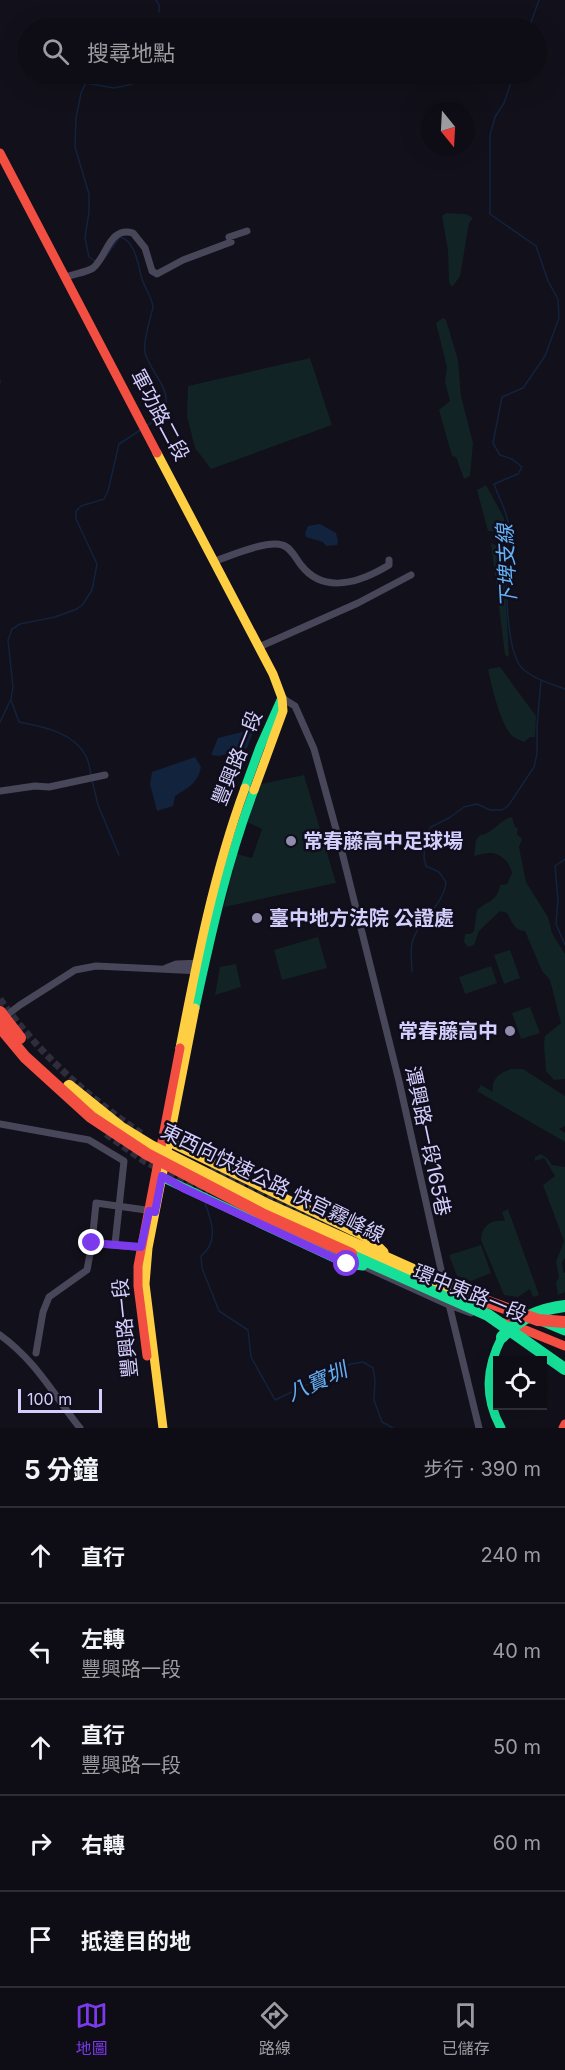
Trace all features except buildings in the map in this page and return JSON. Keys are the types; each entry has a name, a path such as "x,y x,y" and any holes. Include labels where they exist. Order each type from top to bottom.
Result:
{"main road":[{"name":"軍功路二段","path":"0,153 260,647 282,698"},
{"name":"豐興路一段","path":"157,1428 138,1286 138,1266 145,1248 192,1019 206,922 230,829 260,747 282,698"},
{"name":"東西向快速公路 快官霧峰線","path":"0,1012 31,1051 51,1070 96,1109 151,1146 333,1235 469,1295 565,1329"},
{"name":"東西向快速公路 快官霧峰線","path":"0,1027 32,1063 91,1117 147,1154 264,1215 565,1348"},
{"path":"166,1141 361,1235 376,1244 379,1249"},
{"path":"159,1175 347,1264 363,1266"},
{"name":"豐興路一段","path":"145,1248 145,1284 163,1428"},
{"path":"501,1428 493,1413 488,1391 488,1377 495,1350 502,1337 516,1322 538,1311 565,1306"},
{"path":"488,1315 565,1369"},
{"path":"538,1320 565,1322"},
{"path":"563,1428 565,1424"}],"street":[{"path":"66,277 93,268 113,238 122,232 133,233 140,240 152,271 157,274 183,260 231,242 229,237 247,231"},
{"path":"214,561 272,544 282,544 288,547 310,576 327,583 339,584 352,582 384,568 389,565 389,560"},
{"path":"260,647 358,603 411,575"},
{"name":"潭興路一段165巷","path":"282,698 295,706 314,749 345,861 399,1081 442,1277 479,1428"},
{"path":"0,791 35,786 49,788 105,775"},
{"path":"0,1020 75,970 96,966 165,968 176,964 201,967"},
{"path":"0,1124 89,1140 124,1161 115,1244"},
{"path":"36,1353 43,1311 49,1297 87,1270 96,1203 152,1211"},
{"path":"92,1243 145,1248"},
{"name":"環中東路一段","path":"379,1249 565,1329"},
{"name":"環中東路一段","path":"363,1266 449,1305 565,1348"},
{"path":"0,1335 18,1348 34,1365 80,1428"}],"shaded area":[{"path":"446,213 466,214 473,218 469,223 460,276 453,286 449,282 448,250 442,216"},
{"path":"443,318 446,320 458,360 461,396 473,443 470,476 464,479 456,457 452,456 439,410 450,401 445,382 447,367 436,323"},
{"path":"310,358 332,425 211,469 195,448 187,416 188,386"},
{"path":"486,485 504,518 505,532 488,531 477,490"},
{"path":"491,543 501,548 509,657 505,655"},
{"path":"500,667 536,716 535,737 530,737 524,742 511,735 497,703 488,669"},
{"name":"常春藤高中足球場","path":"304,775 336,883 224,907 237,854 252,858 262,829 247,822 261,784"},
{"path":"512,817 515,827 518,828 517,834 522,839 519,847 526,882 548,917 552,933 565,954 565,1079 554,1080 546,1071 545,1036 561,1023 550,980 542,971 525,931 516,928 507,913 500,911 479,931 474,945 468,947 464,942 465,934 474,931 477,910 494,898 500,885 507,884 512,873 501,856 488,853 474,856 476,840 480,835"},
{"path":"318,937 327,968 282,980 274,950"},
{"path":"510,950 520,978 504,984 494,955"},
{"path":"236,964 241,987 215,995 220,967"},
{"path":"491,966 497,983 465,994 459,977"},
{"path":"530,1007 540,1033 521,1039 512,1013"},
{"path":"511,1069 523,1069 565,1096 565,1126 559,1129 565,1133 565,1142 477,1091 481,1085 493,1092 493,1083 497,1077"},
{"path":"541,1154 552,1165 565,1167 565,1258 562,1262 565,1273 565,1292 558,1295 556,1282 559,1277 556,1262 564,1241 543,1185 555,1176 544,1158 535,1161 535,1157"},
{"path":"508,1209 539,1295 533,1297 530,1289 518,1297 504,1295 481,1240 481,1235 488,1224 505,1221 502,1212"},
{"path":"481,1245 491,1273 471,1281 457,1276 449,1255"}],"water":[{"path":"320,524 336,533 337,545 326,546 323,542 306,537 308,526"},
{"path":"254,729 247,748 219,756 211,755 218,738"},
{"path":"195,757 201,767 195,781 175,796 173,806 157,811 150,784 152,772"}],"waterway":[{"path":"156,0 159,12"},
{"name":"下埤支線","path":"533,18 539,0"},
{"path":"86,84 81,93 76,118 75,147 89,194 85,238 89,257 95,261"},
{"path":"92,84 114,88 133,84"},
{"name":"下埤支線","path":"511,84 504,103 495,117 490,135 490,214 536,246 548,281 558,299 559,318 545,356 523,388 502,397 493,443 500,455 512,459 522,467 518,474 494,484 508,522 508,616 517,661 532,676 565,689"},
{"path":"106,256 120,237 130,243 153,307 144,349 166,399 165,407 159,416 148,425"},
{"path":"0,722 11,699 13,687 8,640 12,629 20,624 55,617 77,609 83,604 92,590 97,564 76,519 76,511 81,506 104,499 119,444 142,429"},
{"path":"412,972 411,946 415,935 441,899 446,882 439,872 426,866 425,835 431,827 464,807 477,804 490,810 502,810 508,806 534,767 537,754 541,681"},
{"path":"11,700 19,722 57,732 74,741 86,756 91,775"},
{"path":"92,780 98,805 119,855"},
{"name":"下埤支線","path":"565,859 555,866 558,900 556,924 565,945"},
{"name":"八寶圳","path":"205,1203 210,1217 212,1238 207,1250 201,1256 202,1268 219,1311 248,1330 251,1357 275,1400 351,1364 363,1362 373,1368 374,1400 382,1422 393,1428"}],"tunnel":[{"path":"0,999 47,1056 103,1105 142,1134"},
{"path":"106,1134 144,1161 208,1193"},
{"path":"210,1169 333,1228"}],"traffic: fast":[{"path":"245,788 281,700"},
{"path":"195,1008 228,871 254,790"},
{"path":"157,1175 347,1264 363,1266"},
{"path":"351,1254 488,1315 565,1369"},
{"path":"502,1337 530,1316 547,1309 565,1306"},
{"path":"541,1321 565,1331"},
{"path":"501,1428 492,1405 489,1382 493,1360 502,1337"}],"traffic: slow":[{"path":"157,453 273,674 282,698 283,711 254,790"},
{"path":"180,1048 215,884 245,788"},
{"path":"163,1428 145,1284 148,1248 195,1008"},
{"path":"69,1086 120,1127 151,1146 268,1205 469,1295"},
{"path":"165,1140 361,1235 384,1252"}],"traffic: jam":[{"path":"0,153 157,453"},
{"path":"0,1012 20,1038"},
{"path":"0,1027 25,1057 91,1117 147,1154 264,1215 351,1254"},
{"path":"147,1356 138,1286 138,1266 180,1048"},
{"path":"469,1295 538,1320 565,1322"},
{"path":"506,1322 565,1346"},
{"path":"563,1428 565,1424"}],"place":[{"name":"常春藤高中足球場","path":"291,841"},
{"name":"臺中地方法院 公證處","path":"257,918"},
{"name":"常春藤高中","path":"510,1031"}],"route":[{"path":"92,1243 141,1247 149,1211 155,1212 162,1176 183,1188 347,1264"}]}
